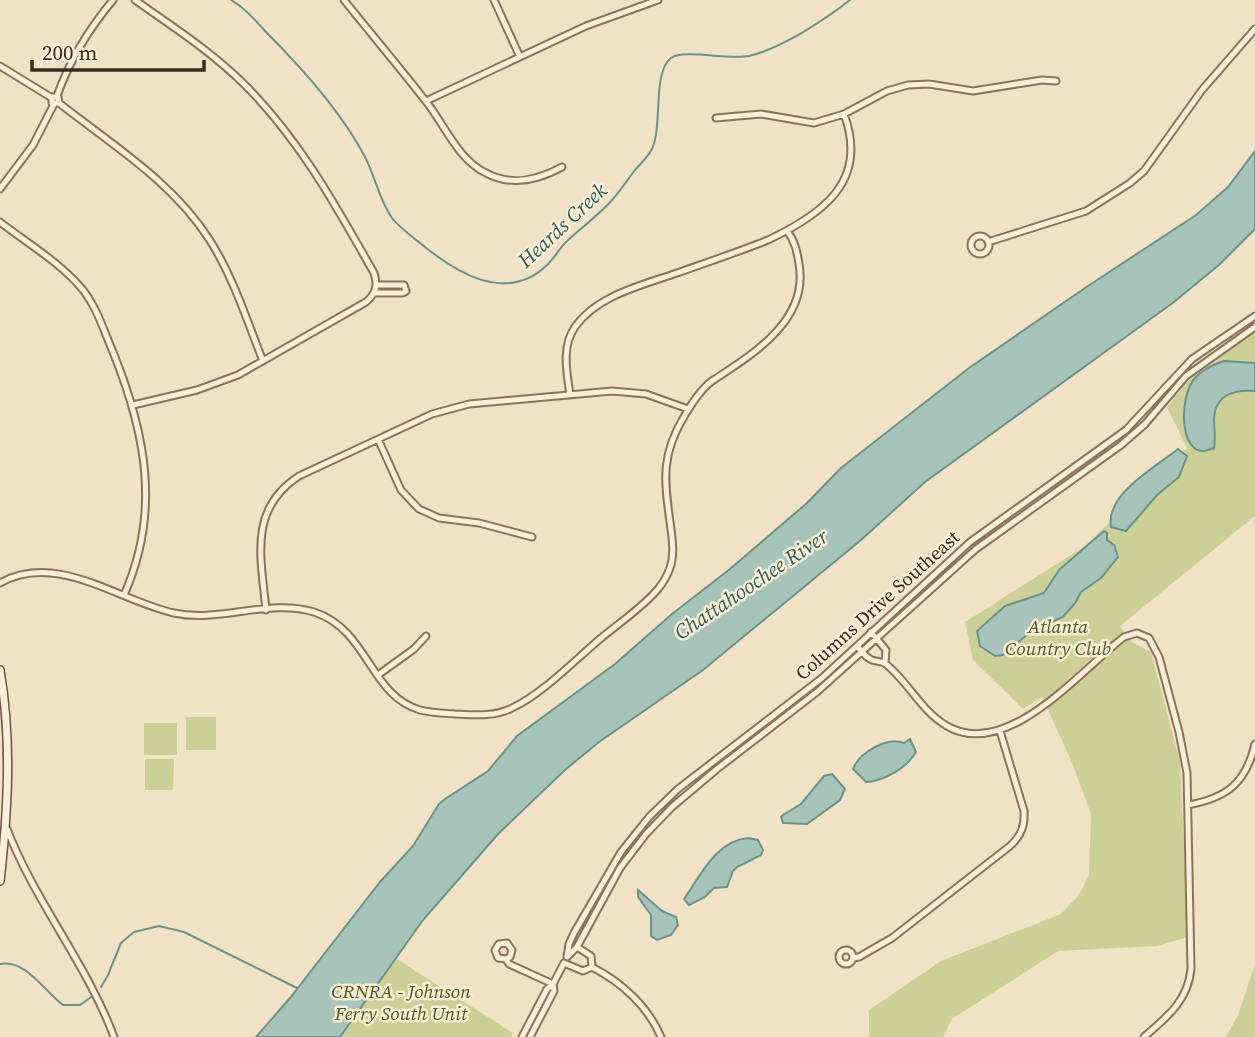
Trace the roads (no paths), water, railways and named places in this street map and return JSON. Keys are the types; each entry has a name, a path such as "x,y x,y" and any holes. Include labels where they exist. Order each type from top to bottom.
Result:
{"street":[{"path":"0,189 33,145 79,45 113,0"},
{"path":"133,405 213,385 263,361 366,302 374,293 376,285 373,273 323,184 298,146 272,114 214,57 135,0"},
{"path":"344,0 426,102 465,157 487,174 505,180 525,181 543,177 562,167"},
{"path":"494,0 520,57"},
{"path":"426,102 586,26 658,0"},
{"path":"988,242 1086,211 1130,183 1144,171 1202,90 1255,29"},
{"path":"0,66 55,100 161,183 194,218 223,264 263,361"},
{"path":"716,118 761,114 814,123 844,114 887,91 908,85 929,84 973,91 1042,80 1056,81"},
{"path":"570,395 566,359 568,341 574,328 595,308 622,293 787,232 826,205 844,181 850,161 852,146 844,114"},
{"path":"0,222 68,275 85,292 97,314 133,405 146,486 146,513 140,554 124,595"},
{"path":"0,583 23,575 59,574 189,616 301,609 331,620 354,639 394,695 419,709 478,715 501,713 525,701 650,598 664,580 672,560 673,542 664,467 671,440 688,409 710,382 751,356 789,317 799,289 801,274 794,240 787,232"},
{"path":"374,293 406,291 404,285 376,285"},
{"name":"Columns Drive Southeast","path":"566,960 569,944 621,852 649,817 678,789 822,678 978,536 1126,430 1192,359 1255,316"},
{"name":"Columns Drive Southeast","path":"522,1037 547,989 577,947 620,868 660,820 717,769 817,692 976,549 1121,445 1145,424 1186,376 1255,327"},
{"path":"267,610 260,539 264,519 274,499 299,475 432,414 456,406 634,392 661,398 688,409"},
{"path":"378,439 401,490 419,509 439,518 479,523 532,537"},
{"path":"871,632 886,650 885,663"},
{"path":"856,646 871,660 885,663 944,724 970,733 1000,731 1038,709 1124,637 1133,633 1144,635 1151,640 1158,653 1186,763 1191,962 1190,980 1184,997 1175,1009 1144,1037"},
{"path":"378,676 414,649 426,636"},
{"path":"0,670 8,767 0,881"},
{"path":"853,958 885,943 1010,846 1019,836 1024,811 1000,731"},
{"path":"1188,804 1222,794 1239,782 1246,774 1255,744"},
{"path":"5,822 38,892 106,1015 114,1037"},
{"path":"577,947 591,956 592,967"},
{"path":"506,959 509,964 553,984"},
{"path":"566,960 583,971 592,967"},
{"path":"592,967 620,985 639,1002 661,1037"},
{"name":"Columns Drive Southeast","path":"530,1037 554,991 553,984"}],"water":[{"name":"Chattahoochee River","path":"1255,151 1255,229 1220,264 1174,302 925,482 861,540 703,670 599,742 566,769 498,834 423,920 340,1037 256,1037 290,998 380,882 413,846 439,804 488,771 517,736 615,664 807,503 841,468 969,368 1196,215 1228,187"},
{"path":"1224,361 1255,363 1255,391 1240,391 1222,399 1215,411 1214,448 1202,451 1193,447 1188,439 1184,413 1186,399 1189,387 1198,375"},
{"path":"1178,449 1187,456 1179,477 1157,495 1126,531 1111,527 1111,515 1124,493 1134,482"},
{"path":"1104,531 1107,533 1107,540 1114,545 1118,557 1101,578 1081,592 1063,617 1049,623 1041,623 1003,655 995,656 980,646 977,631 1005,606 1044,593 1059,570"},
{"path":"910,739 916,752 894,773 866,782 853,769 861,757 874,747 897,741 904,743"},
{"path":"832,774 845,789 840,800 807,824 783,823 783,815 801,804 824,776"},
{"path":"748,838 758,840 763,850 761,855 737,867 727,887 714,888 705,897 689,905 684,899 710,861 727,845"},
{"path":"638,890 662,911 676,917 678,925 671,935 657,940 651,936 651,915 638,897"}],"waterway":[{"name":"Heards Creek","path":"231,0 250,14 332,106 364,155 395,222 434,254 464,273 497,283 514,283 530,277 546,266 566,242 613,199 648,155 655,139 662,75 671,58 685,54 740,57 762,52 802,33 850,0"},
{"path":"101,987 121,943 134,932 159,926 184,932 297,988"},
{"path":"0,964 18,966 26,971 63,1005 80,1005 91,997"}],"park label":[{"name":"Atlanta Country Club","path":"1058,637"},
{"name":"CRNRA - Johnson Ferry South Unit","path":"401,1002"}]}
